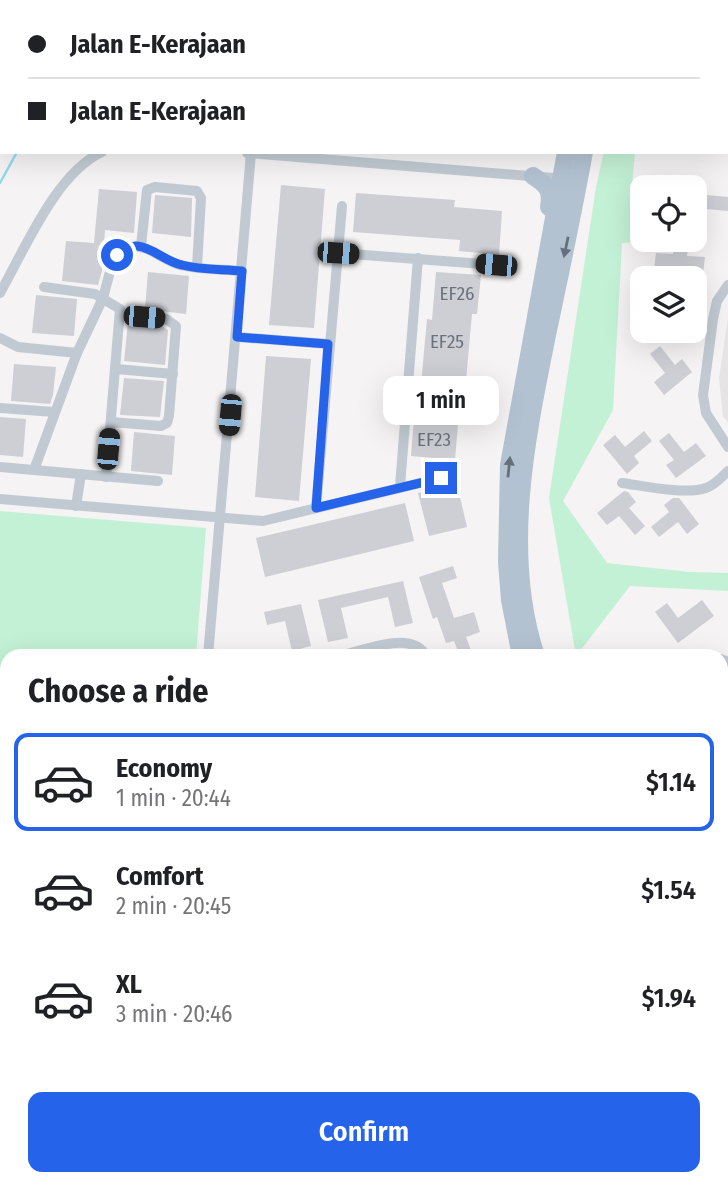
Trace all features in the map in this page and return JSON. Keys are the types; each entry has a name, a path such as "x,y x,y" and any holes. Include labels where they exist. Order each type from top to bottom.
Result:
{"main road":[{"path":"533,176 553,167 557,154"},
{"path":"520,649 510,600 507,562 509,465 566,154"},
{"path":"534,649 522,593 520,508 523,468 584,154"},
{"path":"533,176 545,183 550,194 542,246 543,273"}],"street":[{"path":"0,293 61,185 76,168 99,154"},
{"path":"209,649 251,154"},
{"path":"264,154 579,180"},
{"path":"419,166 421,154"},
{"path":"141,246 147,190 155,187 197,191 201,198 197,267"},
{"path":"316,508 328,344 342,206"},
{"path":"34,470 77,353 103,298 117,255 128,247 141,246 174,263 242,271"},
{"path":"338,253 496,265"},
{"path":"400,486 418,258"},
{"path":"728,285 717,301 703,395 706,413 728,447"},
{"path":"44,287 83,291 103,298 117,306 121,314 106,477"},
{"path":"111,422 164,425 169,416 173,374 175,323 166,319 121,314"},
{"path":"237,337 328,344"},
{"path":"0,338 18,347 77,353"},
{"path":"116,369 173,374"},
{"path":"0,408 54,412"},
{"path":"0,467 158,481"},
{"path":"622,483 658,488 703,489 715,484 728,471"},
{"path":"76,506 81,474"},
{"path":"0,499 263,521 441,478"},
{"path":"373,649 407,642 420,649"}],"shaded area":[{"path":"728,318 728,422 723,417 719,378"}],"green space":[{"path":"604,154 635,154 633,175 630,175 630,243 622,243 613,410 563,501 607,563 689,572 728,573 728,591 630,586 581,649 575,649 549,498 596,187"},
{"path":"0,511 206,528 197,649 0,649"}],"building":[{"path":"281,185 325,189 314,328 269,325"},
{"path":"99,189 137,192 134,233 105,230 102,271 98,285 62,281 66,241 94,243"},
{"path":"356,193 455,200 454,207 502,211 499,255 459,251 460,240 353,232"},
{"path":"155,195 192,198 191,237 152,233"},
{"path":"707,195 728,197 728,211 707,209"},
{"path":"688,252 687,256 705,257 704,266 654,266 656,253"},
{"path":"148,272 189,276 186,314 145,309"},
{"path":"436,272 481,275 477,314 472,314 463,413 459,412 455,460 411,456 414,417 418,417 427,319 432,320"},
{"path":"36,295 77,299 74,336 32,333"},
{"path":"128,323 168,330 165,365 124,361"},
{"path":"660,346 675,365 682,359 692,372 664,395 654,382 665,373 650,354"},
{"path":"266,356 311,359 299,501 255,497"},
{"path":"14,364 56,367 50,404 11,401"},
{"path":"124,378 164,381 160,417 120,415"},
{"path":"0,417 26,419 23,457 0,455"},
{"path":"644,431 652,441 634,456 639,463 627,474 603,445 615,435 625,447"},
{"path":"134,432 175,436 172,475 131,471"},
{"path":"669,433 684,452 696,443 706,456 676,478 666,465 674,460 659,441"},
{"path":"457,484 467,527 429,536 418,493"},
{"path":"624,491 636,502 629,508 645,526 635,535 619,516 607,525 597,513"},
{"path":"673,498 679,498 699,524 687,534 678,522 659,537 651,527 669,512 664,505"},
{"path":"405,503 414,541 265,577 256,538"},
{"path":"453,566 457,578 442,583 454,618 474,612 480,632 466,637 470,649 457,649 454,641 446,643 437,617 433,619 419,577"},
{"path":"403,581 413,623 395,627 388,597 341,608 348,638 328,642 318,600"},
{"path":"702,600 714,616 678,643 655,612 667,603 678,618"},
{"path":"301,604 311,646 292,649 285,621 267,625 264,612"}],"waterway":[{"path":"0,183 16,154"}],"route":[{"path":"117,255 128,247 141,246 182,265 242,271 237,337 328,344 316,508 441,478"}]}
